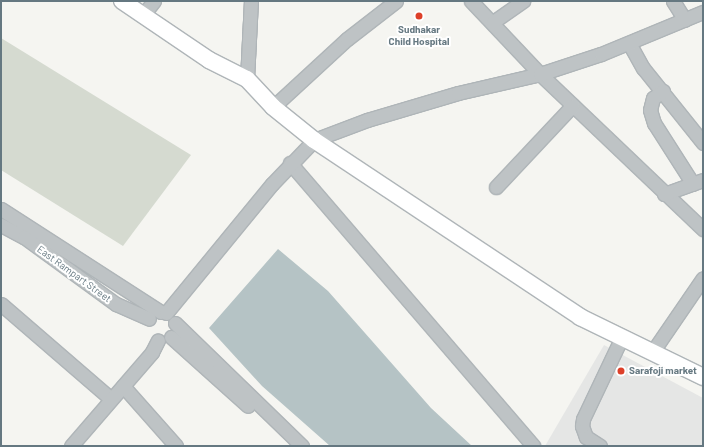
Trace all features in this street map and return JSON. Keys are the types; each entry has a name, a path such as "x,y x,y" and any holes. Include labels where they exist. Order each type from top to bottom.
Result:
{"main road":[{"path":"122,1 209,60 247,79 274,107 314,140 580,317 653,351 703,377"}],"street":[{"path":"143,15 154,1"},
{"path":"247,79 251,1"},
{"path":"274,107 346,38 396,1"},
{"path":"471,1 493,22 540,74 664,194 703,229"},
{"path":"493,22 523,1"},
{"path":"673,1 685,20"},
{"path":"290,446 164,339 148,332 149,319 164,313 290,163 314,140 367,120 443,97 540,74 629,43 703,12"},
{"path":"629,43 643,68 663,91 703,143"},
{"path":"663,91 652,98 650,110 654,123 698,182 664,194"},
{"path":"496,187 573,105"},
{"path":"290,163 533,446"},
{"path":"1,210 164,313 302,446"},
{"name":"East Rampart Street","path":"1,225 24,238 116,304 149,319"},
{"path":"653,351 702,281"},
{"path":"1,304 112,399"},
{"path":"78,444 112,399 164,339 175,324"},
{"path":"600,446 586,437 582,426 583,419 622,337"},
{"path":"123,386 176,446"}],"shaded area":[{"path":"1,38 191,155 123,246 1,170"},
{"path":"278,249 328,291 431,408 472,446 330,446 262,386 209,328"},
{"name":"Sarafoji market","path":"604,345 703,398 703,446 545,446"}],"place":[{"name":"Sudhakar Child Hospital","path":"419,16"},
{"name":"Sarafoji market","path":"621,371"}]}
